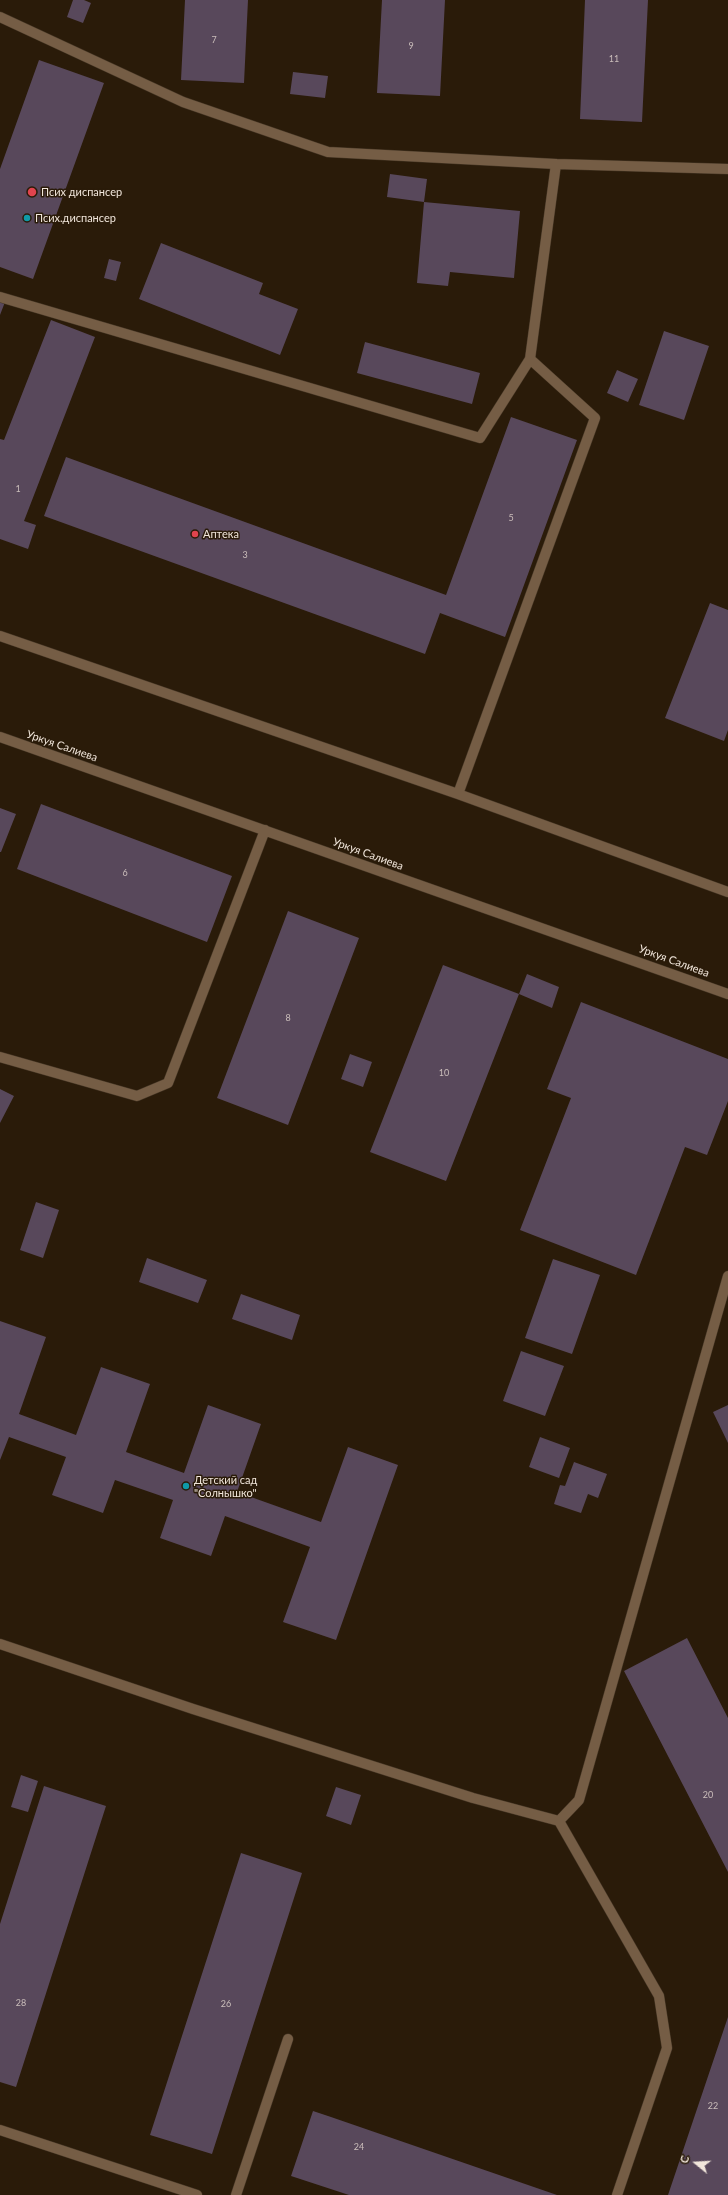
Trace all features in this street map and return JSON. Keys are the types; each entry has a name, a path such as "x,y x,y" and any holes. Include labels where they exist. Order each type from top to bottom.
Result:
{"street":[{"path":"0,17 183,102 328,152 556,164 728,169"},
{"path":"0,297 480,438 530,359 556,164"},
{"path":"458,794 595,418 530,359"},
{"path":"0,636 458,794 728,892"},
{"name":"Уркуя Салиева","path":"0,737 728,994"},
{"path":"0,1057 137,1096 168,1083 266,830"},
{"path":"559,1821 579,1800 728,1276"},
{"path":"0,1644 193,1709 473,1798 559,1821 659,1996 667,2048 617,2195"},
{"path":"236,2195 288,2039"},
{"path":"0,2130 197,2195"}],"building":[{"path":"73,0 84,0 91,3 83,23 67,17"},
{"path":"185,0 248,0 244,83 181,80"},
{"path":"382,0 445,0 440,96 377,93"},
{"path":"585,0 648,0 642,122 580,119"},
{"name":"Псих.диспансер","path":"39,60 104,83 33,279 0,267 0,169"},
{"path":"293,72 328,76 325,98 290,94"},
{"path":"390,174 427,179 424,202 387,197"},
{"path":"424,202 520,211 514,278 450,272 448,286 417,283"},
{"path":"161,243 263,283 259,294 298,309 280,355 139,299"},
{"path":"109,259 121,262 116,281 104,278"},
{"path":"0,300 5,302 0,315"},
{"path":"51,320 95,337 24,521 36,525 28,549 0,539 0,439 4,440"},
{"path":"664,331 709,346 684,420 639,405"},
{"path":"365,342 480,373 472,404 357,373"},
{"path":"617,370 638,379 628,402 607,393"},
{"path":"511,417 577,440 505,637 440,613 425,654 44,516 66,457 446,595"},
{"path":"710,603 728,610 728,730 724,741 665,718"},
{"path":"41,804 232,876 207,942 17,869"},
{"path":"0,808 16,814 1,852 0,852"},
{"path":"288,911 359,938 288,1125 217,1098"},
{"path":"443,965 519,994 446,1181 370,1152"},
{"path":"527,974 559,987 552,1008 519,994"},
{"path":"581,1002 728,1059 728,1101 707,1155 685,1147 636,1275 520,1230 571,1098 547,1089"},
{"path":"350,1054 372,1062 363,1087 341,1079"},
{"path":"0,1089 14,1096 0,1123"},
{"path":"36,1202 59,1210 43,1258 20,1250"},
{"path":"147,1258 207,1280 198,1303 139,1282"},
{"path":"553,1259 600,1275 572,1354 525,1338"},
{"path":"241,1294 300,1315 292,1340 232,1319"},
{"name":"Детский сад \"Солнышко\"","path":"0,1321 46,1337 19,1414 76,1435 101,1367 150,1384 126,1452 184,1473 208,1405 261,1424 237,1492 321,1522 348,1447 398,1465 336,1640 283,1622 310,1547 225,1516 211,1556 160,1538 173,1500 115,1480 103,1513 52,1495 66,1457 9,1437 0,1460"},
{"path":"521,1351 564,1366 545,1416 503,1401"},
{"path":"728,1405 728,1443 713,1412"},
{"path":"540,1437 570,1448 559,1478 529,1467"},
{"path":"574,1462 607,1474 598,1498 588,1494 581,1513 554,1504 560,1485 565,1486"},
{"path":"687,1638 728,1718 728,1872 624,1671"},
{"path":"21,1775 38,1781 28,1812 11,1807"},
{"path":"44,1786 106,1806 16,2087 0,2082 0,1924"},
{"path":"336,1787 361,1795 351,1825 326,1816"},
{"path":"241,1853 302,1873 212,2154 150,2135"},
{"path":"728,2017 728,2195 668,2195"},
{"path":"313,2111 557,2195 349,2195 291,2176"}],"place":[{"name":"Псих диспансер","path":"32,192"},
{"name":"Псих.диспансер","path":"27,218"},
{"name":"Аптека","path":"195,534"},
{"name":"Детский сад \"Солнышко\"","path":"186,1486"}]}
